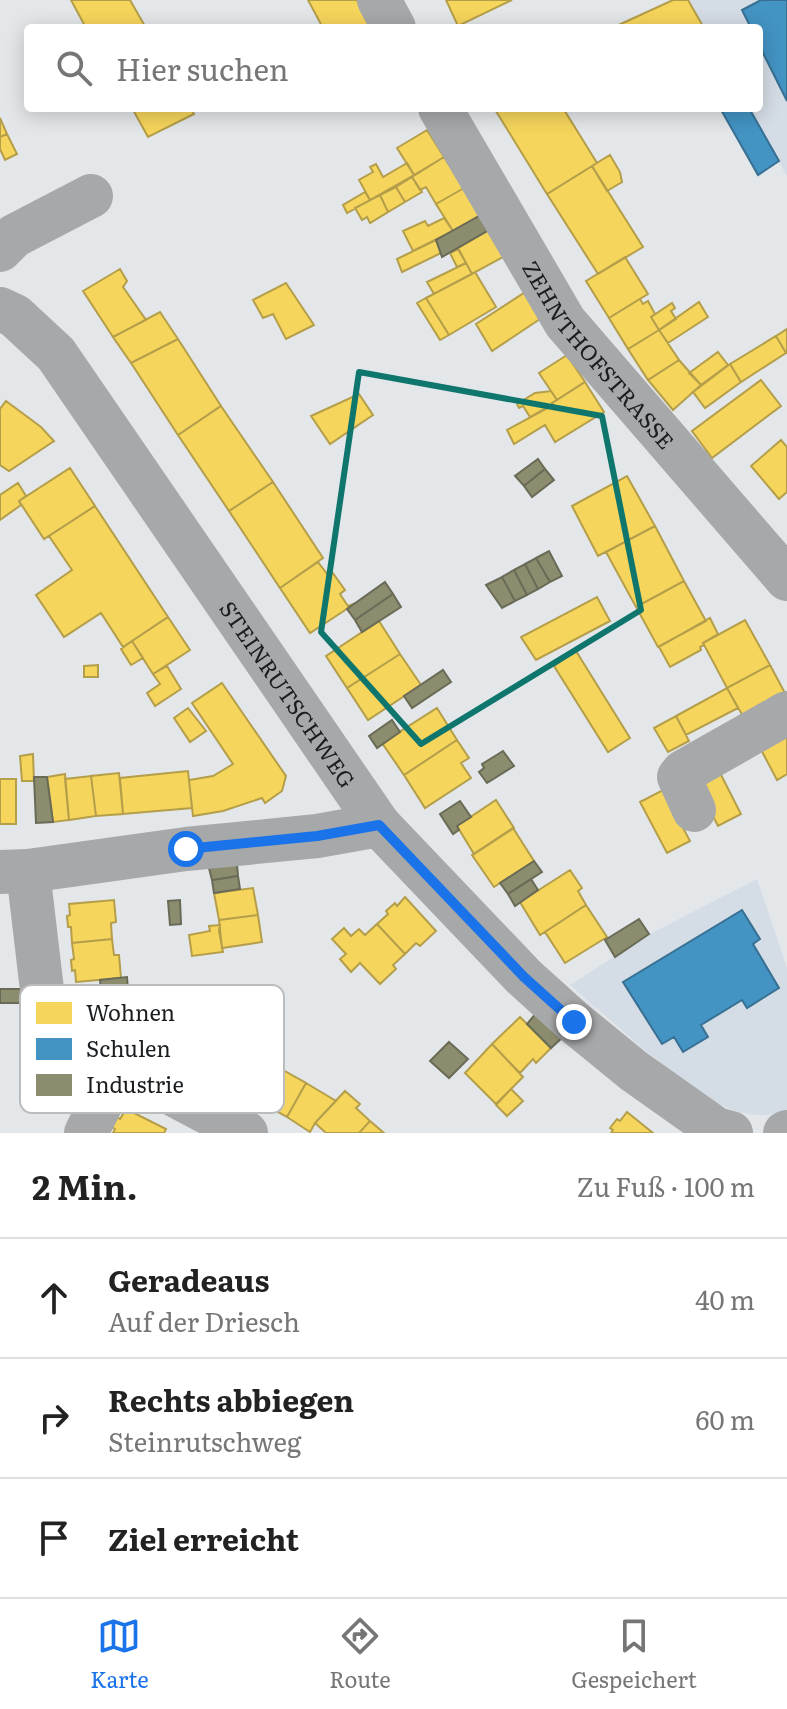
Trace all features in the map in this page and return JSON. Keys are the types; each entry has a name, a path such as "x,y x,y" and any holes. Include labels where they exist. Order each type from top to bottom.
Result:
{"street":[{"path":"379,0 392,24"},
{"name":"ZEHNTHOFSTRASSE","path":"442,112 565,322 787,579"},
{"path":"0,250 14,236 91,196"},
{"name":"STEINRUTSCHWEG","path":"0,309 15,316 56,354 379,825 524,977 574,1022 634,1071 716,1129 731,1133"},
{"path":"694,810 679,777 683,772 787,713"},
{"path":"41,985 14,871 200,847 317,836 379,825"},
{"path":"86,1133 96,1113"},
{"path":"208,1113 246,1133"}],"highlighted area":[{"path":"359,372 602,416 641,610 421,744 321,632"}],"shaded area":[{"path":"689,0 787,0 787,176 751,112 763,112 763,24 702,24"},
{"path":"757,879 787,968 787,1110 768,1115 737,1112 710,1100 648,1053 570,985 650,934"}],"building: Wohnen":[{"path":"71,0 130,0 144,24 84,24"},
{"path":"308,0 357,0 370,24 321,24"},
{"path":"446,0 512,0 462,24 457,24"},
{"path":"673,0 688,0 702,24 621,24"},
{"path":"134,112 193,112 194,114 148,137"},
{"path":"496,112 565,112 597,163 547,194"},
{"path":"0,118 7,134 0,137"},
{"path":"427,130 444,157 414,175 397,148"},
{"path":"7,134 17,154 5,160 0,149 0,137"},
{"path":"610,155 622,182 607,191 592,166"},
{"path":"444,157 464,188 436,204 426,187 420,190 412,177"},
{"path":"407,163 414,175 370,200 359,180 373,172 370,167 376,164 383,177"},
{"path":"592,166 643,247 598,274 547,194"},
{"path":"412,177 422,192 405,202 396,187"},
{"path":"396,187 405,202 388,212 380,195"},
{"path":"464,188 480,215 453,231 436,204"},
{"path":"365,192 370,200 347,213 343,205"},
{"path":"380,195 388,212 370,223 367,217 362,220 355,208"},
{"path":"444,218 453,231 413,251 403,231 425,221 428,226"},
{"path":"489,230 505,256 472,274 458,248"},
{"path":"436,240 441,253 402,272 397,259"},
{"path":"458,249 466,263 457,267 450,253"},
{"path":"625,257 648,294 609,318 586,281"},
{"path":"466,263 472,274 434,294 427,282"},
{"path":"120,269 127,281 123,287 146,320 113,337 83,291"},
{"path":"475,272 496,307 449,335 426,298"},
{"path":"286,283 314,325 286,339 273,314 263,318 253,300"},
{"path":"527,291 543,317 492,351 476,324"},
{"path":"426,298 449,335 440,340 417,303"},
{"path":"640,299 643,304 648,301 655,314 651,317 659,330 628,349 609,318"},
{"path":"699,302 708,317 668,343 659,330"},
{"path":"672,303 675,308 671,311 676,319 659,330 651,317"},
{"path":"160,312 178,339 131,363 113,337"},
{"path":"787,329 787,353 786,353 776,336"},
{"path":"659,330 679,360 648,380 628,349"},
{"path":"776,336 786,353 741,382 730,364"},
{"path":"178,339 221,406 178,435 131,363"},
{"path":"718,352 728,365 701,385 689,373"},
{"path":"567,355 585,382 557,400 539,373"},
{"path":"679,360 701,385 673,410 648,380"},
{"path":"730,364 741,382 705,408 693,392"},
{"path":"761,380 781,406 712,458 692,431"},
{"path":"585,382 604,412 555,442 545,425 514,444 507,430 553,405"},
{"path":"551,391 557,400 530,417 523,406 519,408 517,404 535,393"},
{"path":"359,394 373,415 330,444 311,416"},
{"path":"6,401 41,427 54,441 9,471 0,465 0,409"},
{"path":"221,406 273,482 229,511 178,435"},
{"path":"781,440 787,447 787,492 779,499 751,466"},
{"path":"70,468 95,506 44,539 19,501"},
{"path":"627,476 655,526 598,556 572,506"},
{"path":"273,482 323,558 280,588 229,511"},
{"path":"18,483 26,496 19,501 21,505 0,520 0,495"},
{"path":"95,506 168,617 123,647 101,613 64,637 36,595 72,570 49,536"},
{"path":"655,526 684,581 636,607 606,552"},
{"path":"318,562 328,575 332,572 345,590 340,594 348,606 356,603 310,633 280,588"},
{"path":"684,581 706,621 658,647 636,607"},
{"path":"597,597 610,621 536,660 521,637"},
{"path":"168,617 190,650 153,674 132,641"},
{"path":"710,618 718,634 703,643 701,650 670,667 659,647"},
{"path":"745,620 770,665 727,688 703,643"},
{"path":"379,621 400,654 347,688 326,656"},
{"path":"132,641 143,658 131,665 121,649"},
{"path":"576,651 630,738 608,752 554,666"},
{"path":"400,654 421,685 368,720 347,688"},
{"path":"98,665 98,677 84,677 84,666"},
{"path":"770,665 786,695 744,718 727,688"},
{"path":"167,666 181,689 155,706 147,693 160,684 153,674"},
{"path":"222,683 286,776 282,791 265,803 262,798 223,811 193,816 189,780 213,776 233,764 192,703"},
{"path":"727,688 738,708 686,735 676,716"},
{"path":"188,708 206,731 190,742 174,718"},
{"path":"437,708 457,740 404,775 382,743"},
{"path":"676,716 689,741 668,752 654,728"},
{"path":"787,722 787,774 777,780 757,742"},
{"path":"457,740 469,758 461,763 471,778 425,808 404,775"},
{"path":"33,754 34,781 22,781 20,756"},
{"path":"715,763 741,814 718,826 692,775"},
{"path":"188,771 192,808 123,814 120,778"},
{"path":"119,773 123,814 96,816 91,776"},
{"path":"65,774 69,820 53,822 47,777"},
{"path":"91,776 96,816 69,820 65,779"},
{"path":"0,779 16,779 16,824 0,824"},
{"path":"663,790 690,841 667,853 640,802"},
{"path":"496,800 514,828 474,854 457,826"},
{"path":"513,828 534,861 494,887 472,855"},
{"path":"570,870 582,888 578,891 586,905 540,935 520,902"},
{"path":"253,888 258,915 219,920 214,893"},
{"path":"405,897 436,931 420,946 416,943 405,954 377,924 388,914 386,911 395,903 397,906"},
{"path":"114,900 116,922 111,923 112,939 72,943 67,916 70,915 69,904"},
{"path":"586,905 607,937 565,963 545,932"},
{"path":"258,915 262,942 222,948 219,920"},
{"path":"377,924 405,954 393,965 396,969 380,984 360,963 351,972 340,959 346,954 332,939 344,928 351,936 359,929 365,935"},
{"path":"220,925 223,952 192,956 189,935 210,931 209,926"},
{"path":"112,939 114,955 119,955 121,978 76,982 75,970 72,971 72,943"},
{"path":"520,1017 551,1048 536,1063 533,1059 520,1073 492,1044"},
{"path":"492,1044 523,1077 496,1104 465,1073"},
{"path":"284,1071 306,1083 287,1117 280,1113 284,1113"},
{"path":"306,1083 336,1101 310,1132 287,1117"},
{"path":"511,1089 523,1101 507,1116 496,1105"},
{"path":"345,1091 360,1104 356,1108 370,1121 359,1133 326,1133 315,1123"},
{"path":"627,1112 653,1133 611,1133 613,1130 610,1128"},
{"path":"124,1113 134,1113 166,1129 164,1133 113,1133 115,1129 112,1127 117,1117 120,1119"},
{"path":"370,1121 384,1133 359,1133"}],"building: Schulen":[{"path":"761,0 787,0 787,101 763,53 763,24 749,24 742,10"},
{"path":"722,112 751,112 779,161 758,175"},
{"path":"742,910 760,939 753,944 779,988 747,1008 742,1000 701,1025 708,1037 683,1052 674,1037 662,1044 623,982"}],"building: Industrie":[{"path":"479,216 487,231 442,257 436,240"},
{"path":"538,459 545,469 524,486 515,476"},
{"path":"545,469 554,480 532,497 524,486"},
{"path":"549,551 562,576 550,582 536,558"},
{"path":"536,558 550,582 538,589 525,564"},
{"path":"525,564 538,589 527,595 514,570"},
{"path":"514,570 527,595 515,601 502,577"},
{"path":"502,577 515,601 502,608 486,585"},
{"path":"385,582 393,594 355,620 347,609"},
{"path":"393,594 401,607 362,632 355,620"},
{"path":"443,670 451,682 412,708 404,696"},
{"path":"392,720 400,732 377,748 369,736"},
{"path":"503,751 514,766 487,783 479,772 484,768 482,764"},
{"path":"34,777 47,777 53,822 36,823"},
{"path":"460,801 471,817 457,826 459,830 453,834 440,814"},
{"path":"534,861 542,872 508,894 500,883"},
{"path":"237,864 238,876 212,880 209,868"},
{"path":"238,876 240,889 214,893 212,880"},
{"path":"531,879 538,890 515,906 508,894"},
{"path":"180,900 181,924 170,925 168,901"},
{"path":"639,919 649,934 615,957 605,940"},
{"path":"127,977 128,985 100,985 100,980"},
{"path":"0,989 20,989 20,1003 0,1003"},
{"path":"537,1012 564,1036 551,1048 527,1024"},
{"path":"449,1042 468,1059 449,1078 430,1061"}],"route":[{"path":"186,849 317,836 379,825 524,977 574,1022"}]}
